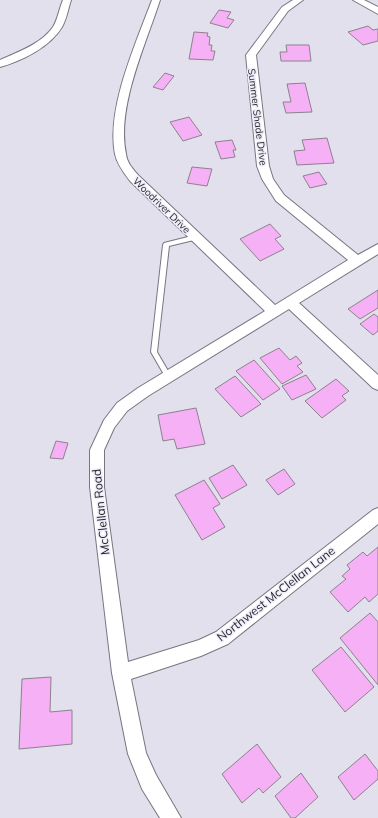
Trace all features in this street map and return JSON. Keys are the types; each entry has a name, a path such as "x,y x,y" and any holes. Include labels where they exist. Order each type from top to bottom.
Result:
{"street":[{"path":"0,64 28,53 40,44 57,27 67,0"},
{"name":"Woodriver Drive","path":"156,0 123,99 120,119 120,155 134,178 274,311"},
{"name":"Summer Shade Drive","path":"299,0 285,9 251,55 263,166 268,179 280,198 357,261"},
{"path":"357,0 378,11"},
{"name":"McClellan Road","path":"171,818 149,782 137,754 121,673 97,487 97,450 109,424 122,406 168,376 378,248"},
{"path":"290,302 378,384"},
{"name":"Northwest McClellan Lane","path":"121,673 201,648 222,638 378,514"}],"lane":[{"path":"168,376 154,352 166,245 196,237"}],"building":[{"path":"219,10 231,12 227,18 234,20 228,28 210,23"},
{"path":"368,26 373,30 378,29 378,41 363,45 348,32"},
{"path":"194,32 208,33 207,36 210,37 209,45 212,45 211,51 215,51 213,60 189,59"},
{"path":"286,45 309,45 311,61 281,61 280,52 287,52"},
{"path":"165,73 174,76 163,90 153,87"},
{"path":"305,83 312,112 286,113 283,102 291,102 287,84"},
{"path":"189,117 202,135 183,141 170,122"},
{"path":"327,138 334,163 297,165 294,151 305,150 302,140"},
{"path":"232,140 236,150 233,150 235,157 221,159 215,142"},
{"path":"192,167 212,169 207,186 187,183"},
{"path":"319,172 327,184 310,188 303,176"},
{"path":"270,224 281,236 275,239 284,249 260,261 240,239"},
{"path":"378,290 378,308 360,319 348,309"},
{"path":"374,314 378,317 378,331 373,335 360,324"},
{"path":"279,348 290,360 296,356 302,363 297,366 303,372 282,384 260,358"},
{"path":"254,360 280,389 263,400 236,371"},
{"path":"306,375 316,389 292,400 282,386"},
{"path":"235,376 261,404 241,417 215,389"},
{"path":"336,379 349,391 342,396 346,400 322,418 305,401"},
{"path":"196,408 205,444 177,449 174,439 163,441 158,415"},
{"path":"56,441 68,443 63,459 50,458"},
{"path":"233,465 247,485 222,499 209,478"},
{"path":"284,469 295,484 278,495 266,480"},
{"path":"204,480 220,504 213,508 225,527 202,540 175,495"},
{"path":"378,547 378,594 369,602 365,597 348,612 330,592 346,579 342,576 350,569 347,565 363,552 367,556"},
{"path":"370,613 378,622 378,685 340,638"},
{"path":"341,647 374,687 345,712 312,670"},
{"path":"51,677 50,712 72,710 72,744 19,749 22,679"},
{"path":"257,744 281,777 263,793 259,788 242,803 222,774"},
{"path":"365,754 378,771 378,779 354,800 338,777"},
{"path":"301,773 318,797 295,818 291,818 275,796"}]}
